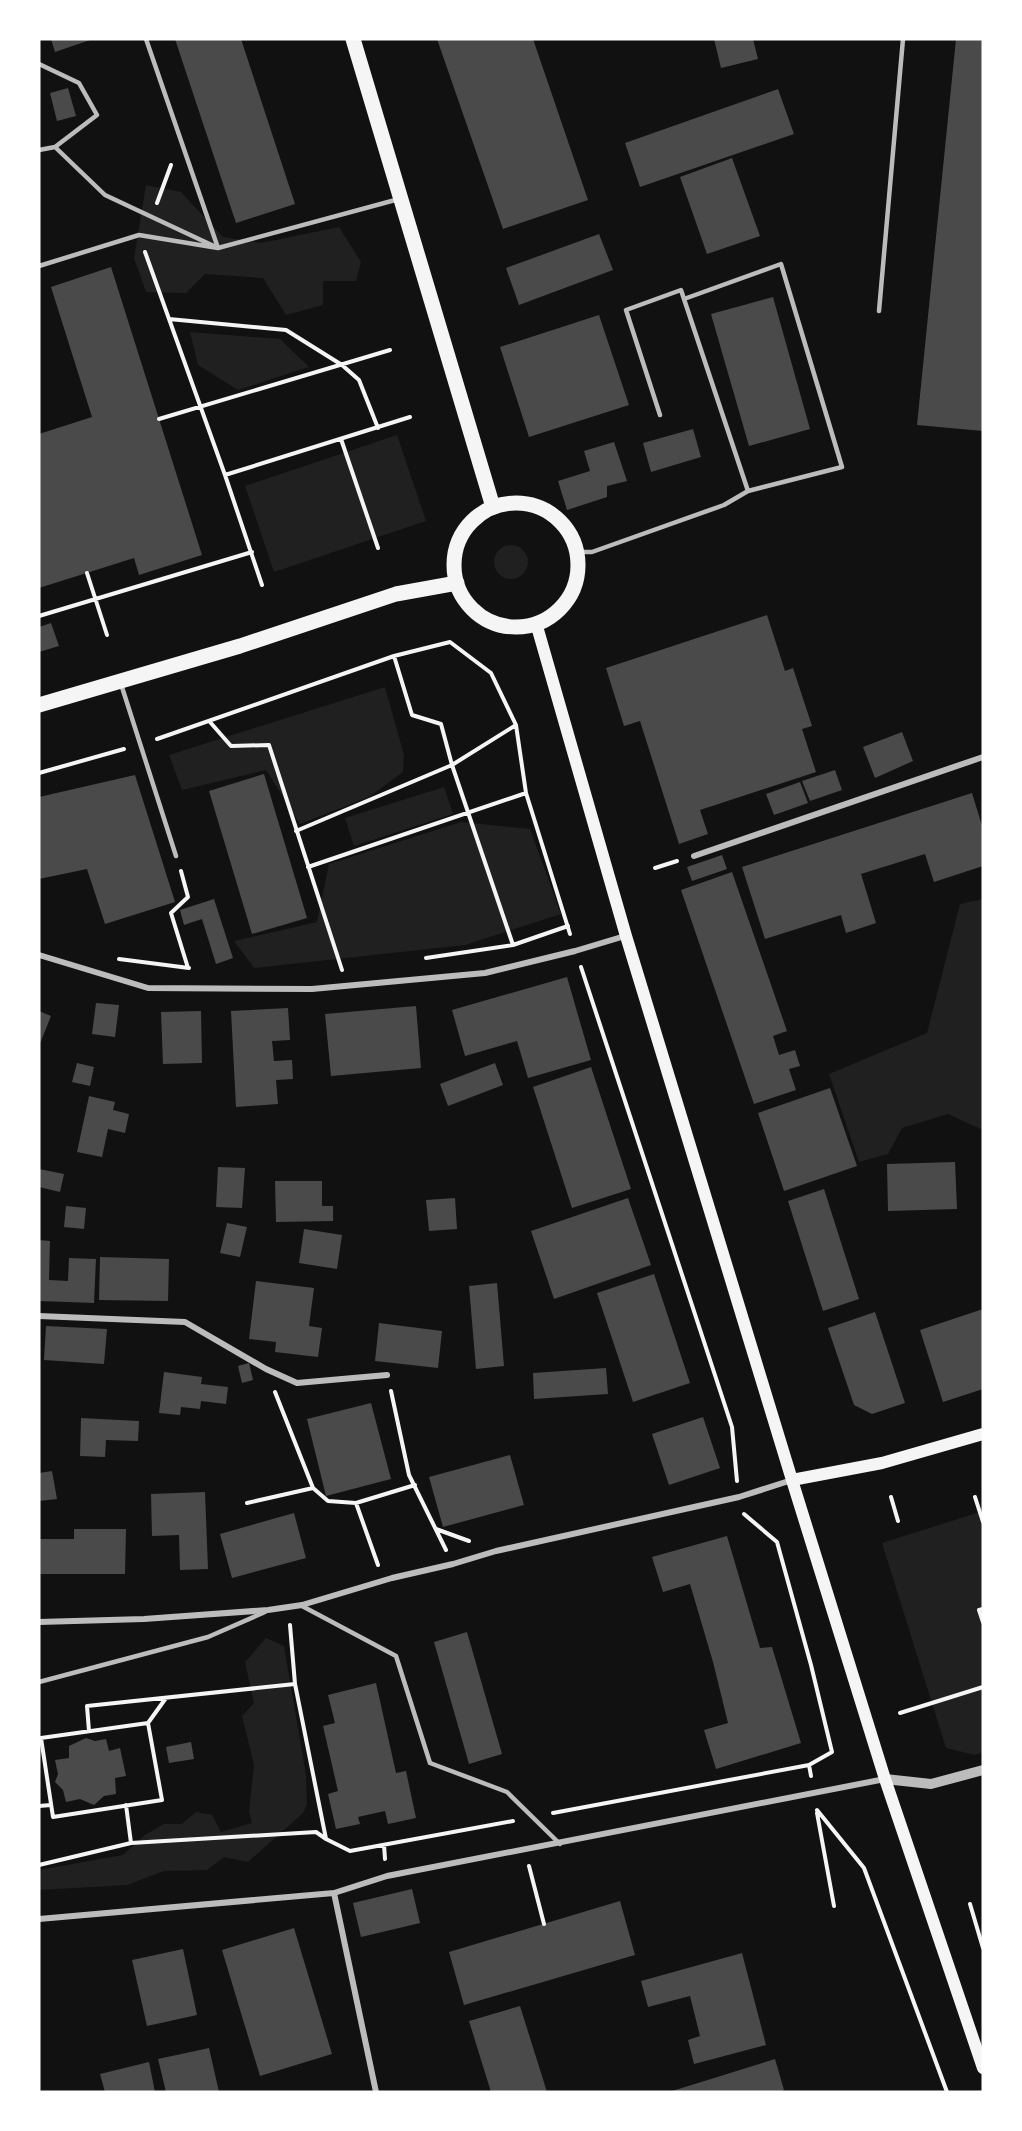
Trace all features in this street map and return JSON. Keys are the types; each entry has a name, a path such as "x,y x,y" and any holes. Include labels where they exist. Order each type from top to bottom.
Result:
{"main road":[{"path":"354,39 493,507"},
{"path":"514,502 536,506 555,516 568,532 577,552 578,572 572,591 561,607 546,619 527,626 508,627 489,621 473,610 461,594 454,576 454,555 461,534 475,518 493,507 514,502"},
{"path":"39,705 240,646 396,594 457,583"},
{"path":"536,623 626,936 792,1480 885,1779 983,2067"},
{"path":"792,1480 882,1463 983,1434"}],"street":[{"path":"694,855 983,757"},
{"path":"39,956 148,988 312,989 485,973 626,936"},
{"path":"39,1316 186,1322 266,1369 297,1383 387,1375"},
{"path":"39,1622 144,1619 268,1610 302,1605 383,1580 453,1564 496,1551 738,1497 792,1480"},
{"path":"39,1919 334,1893 387,1876 560,1844 813,1791 885,1779 931,1784 983,1770"},
{"path":"334,1893 376,2092"}],"lane":[{"path":"146,39 218,248"},
{"path":"879,311 903,39"},
{"path":"39,64 79,82 98,115 55,147 39,150"},
{"path":"55,147 105,195 218,248"},
{"path":"39,266 139,235 218,248 402,199"},
{"path":"577,552 592,552 724,505 748,491 842,467 781,264 684,299"},
{"path":"660,415 626,310 681,290 748,491"},
{"path":"120,681 176,856"},
{"path":"302,1605 396,1656 430,1763 507,1792 560,1844"},
{"path":"39,1682 208,1637 268,1610"}],"path":[{"path":"152,217 181,140"},
{"path":"139,235 262,585"},
{"path":"169,319 286,330 342,365 359,380 378,428"},
{"path":"159,419 390,350"},
{"path":"225,475 410,417"},
{"path":"341,439 378,548"},
{"path":"39,616 252,552"},
{"path":"87,573 107,634"},
{"path":"39,773 210,722 256,703 394,656 450,642 491,673 516,725 526,793 575,951 732,1427 738,1497 745,1516 777,1542 832,1752 808,1765 350,1851 316,1832 131,1843 39,1865"},
{"path":"394,656 412,715 441,724 452,765 513,945"},
{"path":"210,722 231,746 268,745 343,971 345,986"},
{"path":"296,831 452,765 516,725"},
{"path":"308,867 526,793"},
{"path":"176,856 188,897 171,914 188,968"},
{"path":"655,868 676,862"},
{"path":"422,959 513,945 568,926"},
{"path":"108,957 197,970"},
{"path":"332,971 343,971"},
{"path":"266,1369 314,1488 328,1501 356,1503 415,1485"},
{"path":"387,1375 409,1475 453,1564"},
{"path":"247,1503 314,1488"},
{"path":"891,1497 898,1521"},
{"path":"975,1497 983,1522"},
{"path":"356,1503 383,1580"},
{"path":"983,1609 979,1610 983,1622"},
{"path":"291,1638 295,1684 326,1839"},
{"path":"89,1731 87,1706 295,1684"},
{"path":"900,1713 983,1687"},
{"path":"148,1723 41,1738 53,1817 162,1800 148,1723 166,1698"},
{"path":"808,1765 834,1906"},
{"path":"39,1806 51,1805"},
{"path":"126,1805 131,1843"},
{"path":"817,1812 864,1868 947,2092"},
{"path":"529,1865 544,1924"},
{"path":"970,1904 983,1948"}],"shaded area":[{"path":"146,185 181,192 223,237 261,243 339,227 361,262 356,281 323,281 323,305 286,315 263,278 205,274 186,293 146,292 134,258"},
{"path":"190,332 280,339 309,367 238,390 198,365"},
{"path":"397,435 426,521 274,572 245,486"},
{"path":"511,545 523,550 528,562 523,574 511,579 499,574 494,562 499,550"},
{"path":"385,687 404,755 403,772 369,797 300,824 266,770 182,790 169,755"},
{"path":"444,787 453,814 354,846 345,818"},
{"path":"461,822 530,829 561,914 465,945 254,968 234,941 317,922 329,864"},
{"path":"983,899 983,1130 948,1114 902,1128 888,1154 859,1162 829,1074 927,1033 960,904"},
{"path":"983,1511 983,1752 975,1755 946,1748 882,1543"},
{"path":"266,1638 284,1646 306,1775 307,1804 303,1813 248,1862 224,1857 207,1870 164,1871 127,1885 39,1890 39,1870 123,1855 145,1835 164,1824 182,1824 196,1812 212,1815 221,1832 252,1823 249,1812 254,1765 242,1716 254,1703 245,1662"}],"building":[{"path":"51,39 93,39 55,52"},
{"path":"175,39 241,39 295,204 236,223"},
{"path":"437,39 533,39 588,200 503,229"},
{"path":"714,39 753,39 758,59 721,68"},
{"path":"956,39 983,39 983,431 917,425"},
{"path":"68,88 76,116 57,121 50,93"},
{"path":"778,89 794,134 640,187 625,143"},
{"path":"732,158 760,236 707,254 680,177"},
{"path":"599,234 613,270 519,305 506,268"},
{"path":"111,267 202,555 139,575 134,558 39,588 39,434 92,417 51,287"},
{"path":"773,297 810,429 749,446 711,314"},
{"path":"599,315 629,405 529,437 500,347"},
{"path":"693,429 701,457 651,472 643,443"},
{"path":"614,442 627,481 607,486 607,497 567,510 558,481 590,471 584,451"},
{"path":"767,615 785,671 793,668 812,726 802,729 816,772 700,810 708,834 679,844 640,721 624,726 606,668"},
{"path":"51,623 59,646 39,652 39,627"},
{"path":"902,732 913,761 875,778 863,747"},
{"path":"835,770 842,790 810,801 802,781"},
{"path":"264,774 307,918 252,934 209,791"},
{"path":"135,775 175,902 105,924 87,869 39,879 39,797"},
{"path":"800,782 808,803 774,815 766,794"},
{"path":"972,793 983,829 983,866 934,882 925,854 861,874 876,923 846,933 841,915 765,939 742,867"},
{"path":"722,855 727,869 692,881 687,867"},
{"path":"732,872 787,1031 773,1036 779,1055 795,1050 800,1066 789,1069 796,1090 754,1104 681,890"},
{"path":"214,899 233,958 216,964 202,919 184,925 180,910"},
{"path":"567,977 591,1060 528,1078 517,1041 465,1056 452,1010"},
{"path":"96,1003 119,1005 115,1037 92,1034"},
{"path":"416,1006 421,1068 331,1076 325,1014"},
{"path":"288,1008 290,1040 272,1041 274,1061 292,1060 293,1079 276,1080 278,1104 236,1107 231,1011"},
{"path":"39,1011 51,1016 39,1046"},
{"path":"201,1011 202,1063 163,1064 161,1012"},
{"path":"77,1063 94,1067 90,1086 72,1082"},
{"path":"495,1063 503,1085 448,1106 440,1084"},
{"path":"591,1067 631,1189 572,1208 533,1087"},
{"path":"830,1088 857,1166 784,1191 758,1113"},
{"path":"89,1096 115,1102 113,1110 129,1114 125,1133 108,1129 102,1157 77,1152"},
{"path":"955,1162 957,1209 888,1211 887,1164"},
{"path":"218,1167 245,1168 242,1208 216,1207"},
{"path":"39,1169 64,1174 60,1192 39,1187"},
{"path":"275,1181 322,1181 322,1206 333,1206 333,1221 276,1222"},
{"path":"824,1189 859,1299 823,1311 788,1201"},
{"path":"455,1198 457,1229 429,1231 426,1200"},
{"path":"628,1198 651,1265 554,1299 531,1231"},
{"path":"66,1206 86,1208 84,1229 64,1227"},
{"path":"227,1223 247,1227 240,1257 220,1253"},
{"path":"304,1229 342,1235 337,1269 299,1263"},
{"path":"39,1240 50,1241 49,1280 68,1281 69,1258 96,1259 94,1303 39,1301"},
{"path":"100,1257 169,1259 168,1301 99,1300"},
{"path":"654,1274 690,1383 633,1402 597,1293"},
{"path":"256,1281 314,1288 309,1326 322,1328 318,1357 275,1352 276,1342 249,1339"},
{"path":"497,1283 504,1366 476,1369 469,1286"},
{"path":"983,1309 983,1389 943,1402 920,1330"},
{"path":"875,1312 905,1403 872,1414 854,1405 828,1328"},
{"path":"379,1323 442,1331 438,1368 375,1361"},
{"path":"46,1326 107,1329 104,1364 44,1360"},
{"path":"249,1363 253,1380 242,1383 238,1366"},
{"path":"606,1368 608,1394 534,1399 533,1373"},
{"path":"164,1372 202,1377 201,1384 228,1387 226,1404 201,1401 200,1409 181,1407 180,1415 159,1413"},
{"path":"371,1403 391,1479 326,1496 307,1419"},
{"path":"703,1417 720,1468 669,1485 652,1434"},
{"path":"81,1418 139,1421 138,1441 106,1440 105,1457 80,1456"},
{"path":"510,1455 524,1505 443,1527 429,1477"},
{"path":"52,1471 57,1499 39,1501 39,1473"},
{"path":"205,1492 208,1569 180,1570 179,1535 152,1536 151,1494"},
{"path":"294,1513 306,1558 232,1578 220,1534"},
{"path":"74,1529 126,1529 125,1574 39,1574 39,1539 74,1539"},
{"path":"727,1536 760,1648 772,1647 801,1743 716,1769 704,1730 728,1723 690,1584 663,1592 652,1557"},
{"path":"467,1632 502,1754 469,1764 434,1642"},
{"path":"376,1683 396,1773 406,1771 416,1818 388,1824 385,1811 358,1817 360,1824 336,1829 328,1794 338,1791 323,1726 335,1723 328,1695"},
{"path":"86,1738 95,1741 106,1739 109,1751 120,1748 126,1776 115,1778 116,1794 104,1796 94,1805 80,1799 66,1802 63,1790 55,1782 58,1774 55,1760 69,1758 69,1746"},
{"path":"191,1742 194,1759 169,1763 166,1747"},
{"path":"412,1889 420,1923 361,1937 353,1903"},
{"path":"620,1901 635,1955 464,2005 449,1952"},
{"path":"294,1928 332,2054 260,2076 222,1950"},
{"path":"183,1949 197,2015 147,2026 132,1960"},
{"path":"742,1953 766,2045 694,2064 688,2040 700,2036 690,1996 648,2007 641,1981"},
{"path":"520,2006 547,2092 491,2092 469,2021"},
{"path":"209,2048 219,2092 166,2092 158,2059"},
{"path":"775,2059 784,2090 779,2092 669,2092"},
{"path":"149,2062 155,2092 105,2092 100,2074"}]}
